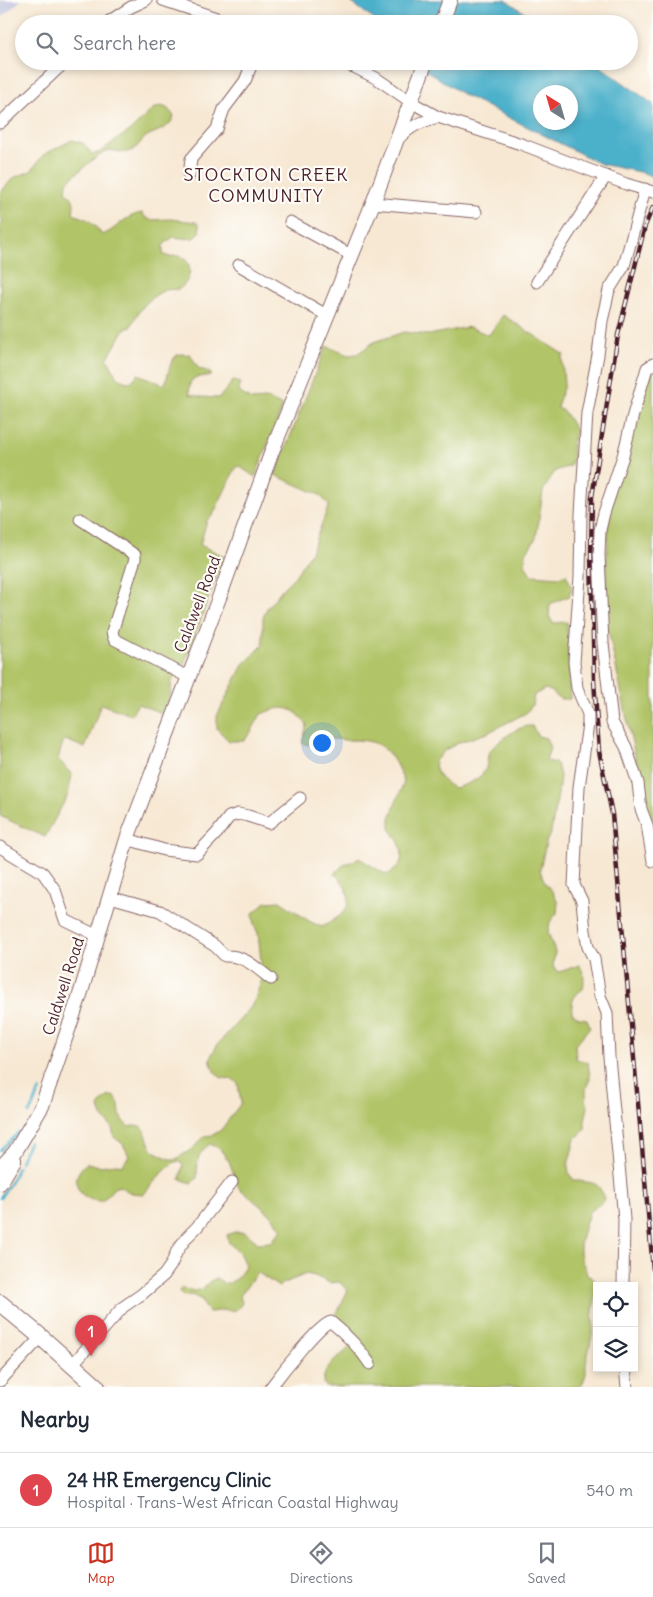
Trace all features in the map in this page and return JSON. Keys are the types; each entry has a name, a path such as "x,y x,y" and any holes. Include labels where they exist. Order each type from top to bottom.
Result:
{"highway":[{"path":"2,1302 96,1387"}],"main road":[{"path":"444,15 450,0"},
{"name":"Caldwell Road","path":"0,1183 10,1168 16,1152 42,1106 80,995 127,838 272,451 328,316 423,70"},
{"name":"Caldwell Road","path":"0,1168 16,1152"}],"street":[{"path":"119,15 146,0"},
{"path":"163,0 207,15"},
{"path":"0,123 56,70"},
{"path":"189,176 191,159 217,129 224,109 245,81 249,70"},
{"path":"360,70 438,117 521,144 626,184 649,190 624,266 609,290 586,413 580,577 574,662 577,688 588,714 579,787 574,885 582,902 588,947 594,959 600,996 606,1013 624,1218 623,1282"},
{"path":"395,142 416,124 438,117"},
{"path":"537,282 606,176"},
{"path":"372,203 476,212"},
{"path":"290,222 351,255"},
{"path":"239,265 328,316"},
{"path":"653,364 647,368 623,456 609,496 600,530 599,554 604,643 612,722 626,747 638,783 641,810 647,825 653,861"},
{"path":"80,519 135,555 112,632 114,639 188,676"},
{"path":"127,838 164,850 197,854 229,817 238,814 269,823 300,798"},
{"path":"0,847 43,873 55,890 65,920 98,936"},
{"path":"110,897 150,907 165,914 215,946 225,956 236,955 246,960 271,979"},
{"path":"72,1365 123,1307 164,1275 182,1244 232,1182"},
{"path":"271,1387 309,1340 326,1323 331,1322 346,1333 370,1364"},
{"path":"0,1381 42,1337"},
{"path":"625,1372 627,1387"}],"shaded area":[{"path":"0,0 21,0 0,19"}],"green space":[{"path":"161,106 167,108 174,116 167,126 147,136 136,148 130,151 107,151 103,153 67,182 66,192 73,200 73,212 75,215 91,222 102,235 130,217 142,213 151,220 171,219 199,224 196,237 188,239 173,237 163,245 163,254 169,257 181,257 188,264 190,268 188,280 179,289 163,291 148,302 136,316 131,327 125,329 107,359 118,378 122,380 131,382 138,374 164,385 174,358 181,354 190,354 198,368 208,371 212,375 194,378 190,383 189,394 219,398 233,381 240,383 239,392 251,400 268,399 283,406 255,477 239,466 235,469 213,515 207,520 200,545 224,556 182,670 172,680 170,697 164,714 138,704 131,715 101,704 85,748 66,740 63,742 58,759 72,775 68,795 45,837 0,816 0,226 3,221 0,217 0,193 13,178 31,171 43,155 72,140 83,143 92,154 98,153 131,130 153,109"},
{"path":"503,315 564,355 562,358 564,385 557,407 565,413 576,431 572,443 573,458 570,466 555,471 543,491 536,538 526,553 525,564 531,575 560,577 566,574 572,588 569,596 550,604 549,616 553,623 567,622 570,699 560,699 551,691 545,689 534,695 532,705 526,713 487,733 460,742 445,750 435,761 438,774 443,780 454,788 463,785 481,776 487,766 489,751 498,743 520,728 532,726 538,736 546,738 550,748 546,760 557,764 560,776 558,794 551,832 546,842 540,870 545,883 558,902 557,913 550,922 548,932 555,952 554,969 560,972 579,965 581,967 584,976 584,986 573,999 572,1013 579,1018 587,1019 590,1027 575,1045 576,1059 588,1062 590,1078 586,1089 588,1107 585,1130 575,1139 568,1165 569,1174 574,1180 597,1185 604,1199 589,1212 580,1247 581,1259 587,1274 594,1279 593,1331 586,1364 586,1374 582,1385 579,1387 327,1387 323,1383 327,1370 352,1344 334,1319 348,1290 339,1282 330,1283 306,1274 279,1287 257,1272 240,1296 242,1303 237,1309 211,1312 204,1307 202,1300 192,1295 183,1296 179,1291 181,1288 195,1291 204,1288 216,1278 225,1284 232,1282 240,1275 245,1265 239,1252 229,1243 227,1235 235,1232 245,1232 258,1243 271,1242 282,1229 270,1214 239,1188 229,1161 219,1148 210,1144 205,1148 198,1159 197,1178 191,1183 180,1179 183,1165 179,1161 173,1163 159,1176 144,1194 131,1193 119,1186 114,1188 102,1201 94,1200 82,1194 76,1182 81,1169 87,1163 99,1166 117,1164 122,1166 129,1156 123,1144 114,1137 112,1128 102,1116 99,1108 107,1097 114,1096 117,1100 121,1118 129,1127 142,1127 154,1150 174,1160 191,1150 205,1136 213,1135 221,1130 241,1103 238,1084 234,1080 220,1077 215,1072 210,1061 218,1044 251,1007 261,981 258,933 254,925 253,913 266,902 280,901 309,921 322,927 345,911 349,899 341,880 334,874 342,866 359,858 387,875 399,865 402,856 398,841 390,829 390,818 404,782 391,756 379,745 362,740 336,739 315,745 302,743 307,725 292,710 282,708 261,714 244,741 229,741 217,729 217,716 243,665 263,645 263,618 267,608 295,576 311,552 329,505 320,495 275,475 326,346 348,355 357,354 374,342 404,332 429,335 469,327 489,335"},
{"path":"653,365 653,842 605,615 609,496"}],"water":[{"path":"348,0 506,0 528,15 368,15"},
{"path":"426,70 606,70 653,104 653,177 644,173 601,164 533,130 578,130 578,85 533,85 533,130 464,95"}],"waterway":[{"path":"29,1114 40,1090"},
{"path":"0,1150 19,1132"},
{"path":"20,1162 29,1142"},
{"path":"0,1198 18,1167"}],"railway":[{"path":"653,207 645,226 618,335 592,497 591,554 594,680 599,751 612,814 653,1269"}],"place":[{"name":"24 HR Emergency Clinic","path":"91,1356"}],"district":[{"name":"STOCKTON CREEK COMMUNITY","path":"266,185"}]}
